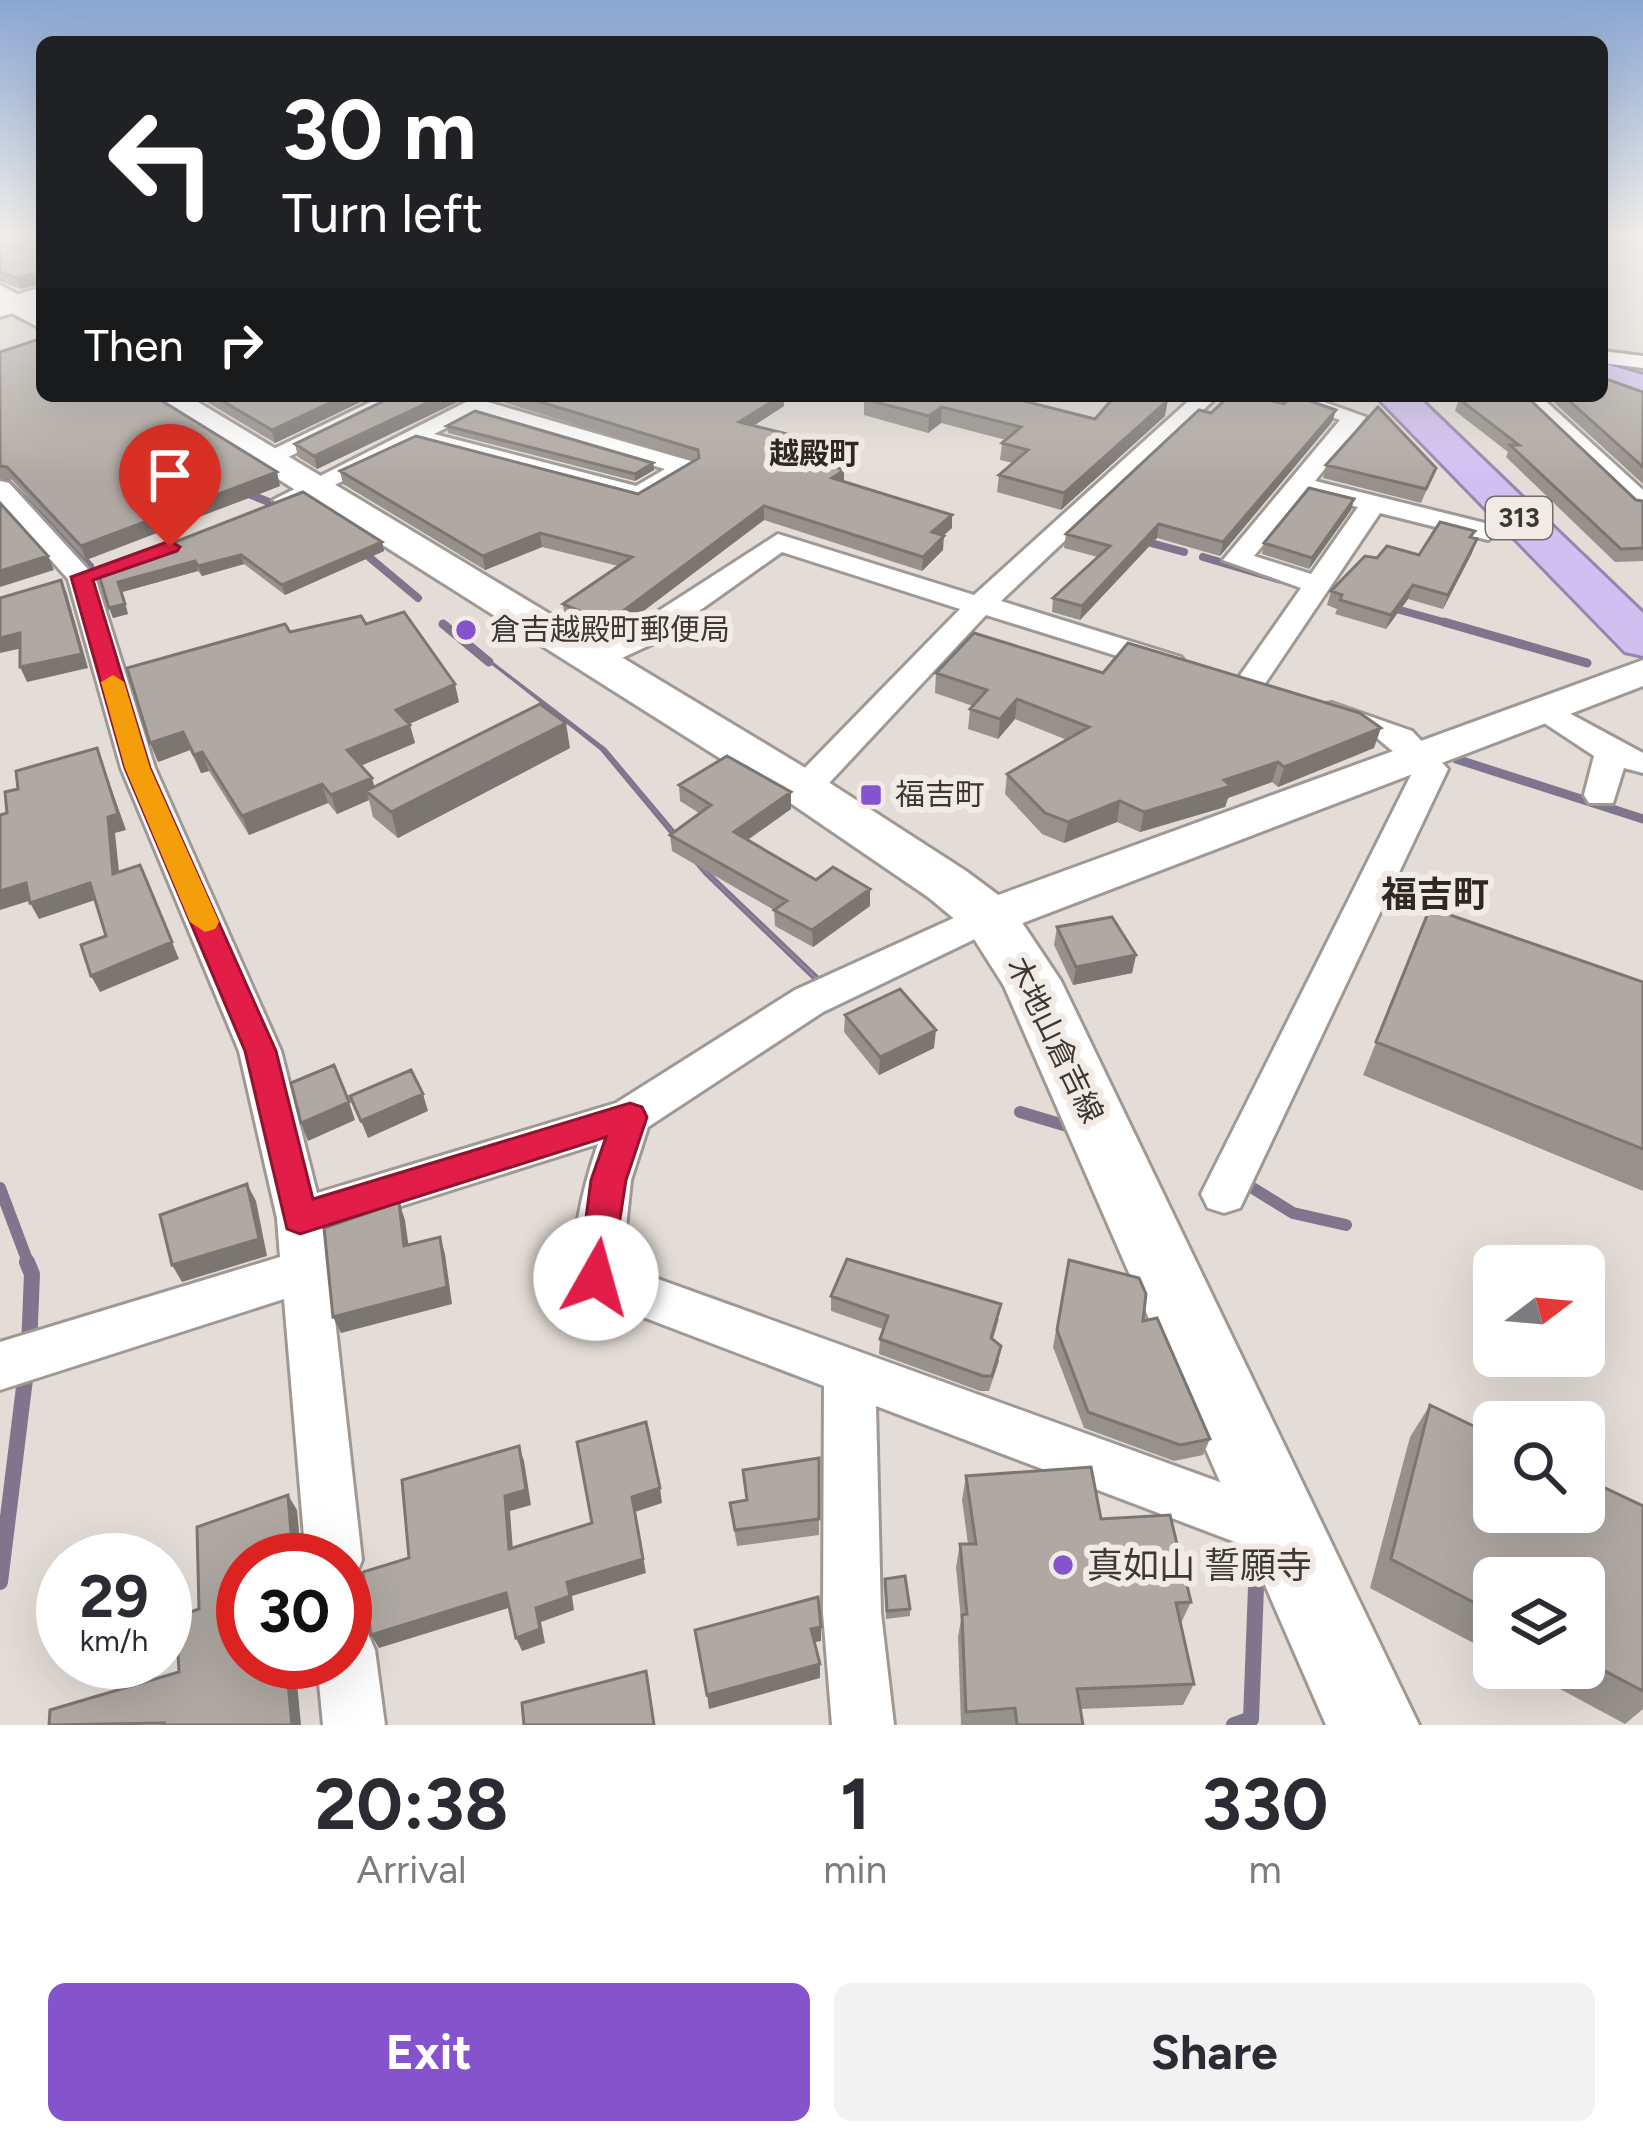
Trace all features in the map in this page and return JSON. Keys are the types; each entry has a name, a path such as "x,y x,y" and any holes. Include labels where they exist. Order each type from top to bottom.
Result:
{"highway":[{"path":"1608,376 1643,388"},
{"name":"313","path":"1401,402 1643,641"}],"main road":[{"name":"木地山倉吉線","path":"172,402 282,485 596,661 804,789 989,917 1031,981 1373,1725"}],"street":[{"path":"1608,358 1643,362"},
{"path":"282,485 393,402"},
{"path":"804,789 980,606 1201,402"},
{"path":"1304,402 1355,417 1237,560 1320,585"},
{"path":"1533,402 1643,505"},
{"path":"282,485 418,437 474,406 685,467 640,495 418,437"},
{"path":"524,461 574,434"},
{"path":"1301,485 1488,532"},
{"path":"0,488 92,573 138,768 260,1051 300,1219 301,1272 331,1533"},
{"path":"1224,680 1320,585 1374,503"},
{"path":"596,661 644,637 778,542 1386,728 1422,753 1430,769 1224,1194"},
{"path":"41,589 92,573"},
{"path":"300,1219 630,1117 809,1001 989,917 1643,672"},
{"path":"1543,708 1627,758 1600,795"},
{"path":"630,1117 608,1180 596,1278 1283,1532"},
{"path":"0,1366 301,1272"},
{"path":"850,1373 852,1613 863,1725"},
{"path":"350,1689 354,1725"}],"shaded area":[{"path":"483,656 605,749 709,873 820,979 816,981 705,874 601,749"}],"building":[{"path":"36,340 36,402 164,402 277,472 81,546 7,467 0,466 0,352"},
{"path":"1608,380 1643,392 1643,467 1571,402 1608,402"},
{"path":"224,402 331,402 272,430"},
{"path":"382,402 429,402 314,456 295,444"},
{"path":"541,402 771,402 739,422 840,447 819,462 844,470 832,478 952,515 932,532 944,536 923,557 764,506 607,623 563,604 632,557 540,533 483,556 340,471 416,436 638,494 699,458 698,450"},
{"path":"875,402 1028,402 1095,419 1110,402 1166,402 1064,493 999,475 1028,450 1002,443 1021,427 942,407 929,416"},
{"path":"1223,402 1313,402 1336,410 1223,542 1159,524 1082,606 1053,598 1110,546 1066,534 1199,410 1211,413"},
{"path":"1463,402 1532,402 1636,500 1643,501 1643,548 1621,549 1510,445 1519,445"},
{"path":"1378,407 1436,468 1426,489 1326,465"},
{"path":"475,411 653,463 635,474 447,426"},
{"path":"1309,488 1354,499 1312,558 1264,543"},
{"path":"303,492 382,542 282,585 241,555 198,566 195,561 118,582 125,604 109,608 98,572"},
{"path":"0,503 48,556 0,571"},
{"path":"1440,522 1475,531 1470,537 1477,539 1448,595 1413,585 1391,615 1340,600 1342,595 1331,591 1365,556 1377,558 1387,546 1419,555"},
{"path":"61,580 82,654 20,667 20,633 0,638 0,598"},
{"path":"404,612 455,684 396,710 410,725 347,750 372,778 331,795 322,784 242,816 202,752 194,755 183,732 150,743 127,668 285,624 290,632 361,616 366,624"},
{"path":"974,633 1103,673 1128,643 1360,713 1381,728 1284,767 1278,762 1224,780 1231,786 1144,812 1120,801 1068,822 1045,813 1007,774 1089,727 1017,699 1000,719 970,709 987,690 936,673"},
{"path":"540,704 566,723 391,812 366,791"},
{"path":"97,748 118,814 108,817 113,874 140,865 172,942 91,976 81,945 106,936 90,883 30,903 26,883 0,891 0,815 7,813 5,792 18,789 16,771"},
{"path":"727,756 791,792 734,832 816,880 833,867 870,889 812,930 774,910 787,901 670,835 711,805 679,785"},
{"path":"1430,908 1643,982 1643,1149 1376,1042"},
{"path":"1112,917 1136,955 1076,967 1057,927"},
{"path":"900,989 936,1030 880,1057 845,1015"},
{"path":"334,1065 349,1102 301,1123 291,1083"},
{"path":"411,1070 423,1094 361,1121 350,1096"},
{"path":"247,1184 259,1239 172,1265 160,1215"},
{"path":"399,1202 404,1246 440,1237 447,1287 333,1317 324,1228"},
{"path":"847,1259 1001,1304 991,1338 1001,1346 992,1376 880,1339 888,1316 831,1296"},
{"path":"1069,1260 1139,1278 1146,1294 1143,1321 1157,1318 1210,1439 1180,1445 1088,1412 1057,1330"},
{"path":"1430,1405 1473,1426 1473,1533 1605,1533 1605,1488 1643,1506 1643,1691 1605,1671 1605,1557 1473,1557 1473,1602 1391,1559"},
{"path":"646,1422 660,1488 632,1497 643,1559 567,1582 570,1596 536,1608 540,1629 516,1638 506,1593 372,1635 372,1569 409,1558 402,1480 519,1446 526,1490 505,1496 509,1549 592,1523 577,1442"},
{"path":"819,1458 819,1519 735,1530 730,1503 747,1500 743,1470"},
{"path":"1091,1467 1101,1519 1170,1515 1191,1602 1176,1603 1194,1684 1077,1689 1083,1725 1017,1725 1015,1708 966,1712 962,1615 967,1614 960,1544 976,1544 966,1476"},
{"path":"288,1495 291,1533 216,1533 216,1689 289,1689 292,1725 49,1725 50,1710 121,1689 192,1689 192,1611 199,1609 197,1527"},
{"path":"905,1576 910,1609 887,1611 885,1579"},
{"path":"818,1597 821,1627 811,1629 820,1664 707,1695 695,1630"},
{"path":"646,1671 654,1725 524,1725 522,1703"}],"waterway":[{"path":"0,475 90,566"},
{"path":"246,493 284,508"},
{"path":"1140,540 1184,552"},
{"path":"363,552 418,598"},
{"path":"1203,557 1281,580"},
{"path":"1389,607 1454,625"},
{"path":"1444,622 1587,663"},
{"path":"443,624 489,662"},
{"path":"1456,759 1643,819"},
{"path":"1020,1112 1077,1129"},
{"path":"1238,1179 1293,1213 1346,1225"},
{"path":"0,1188 29,1265"},
{"path":"27,1262 32,1274 29,1347"},
{"path":"0,1582 26,1371"},
{"path":"1234,1725 1251,1719 1256,1587"}],"slow traffic":[{"path":"113,682 138,768 205,922"}],"place":[{"name":"倉吉越殿町郵便局","path":"466,630"},
{"name":"福吉町","path":"871,795"},
{"name":"真如山 誓願寺","path":"1063,1565"}],"district":[{"name":"越殿町","path":"814,454"},
{"name":"福吉町","path":"1435,894"}],"route":[{"path":"170,547 81,577 138,768 260,1051 300,1219 630,1117 608,1180 596,1278"}]}
